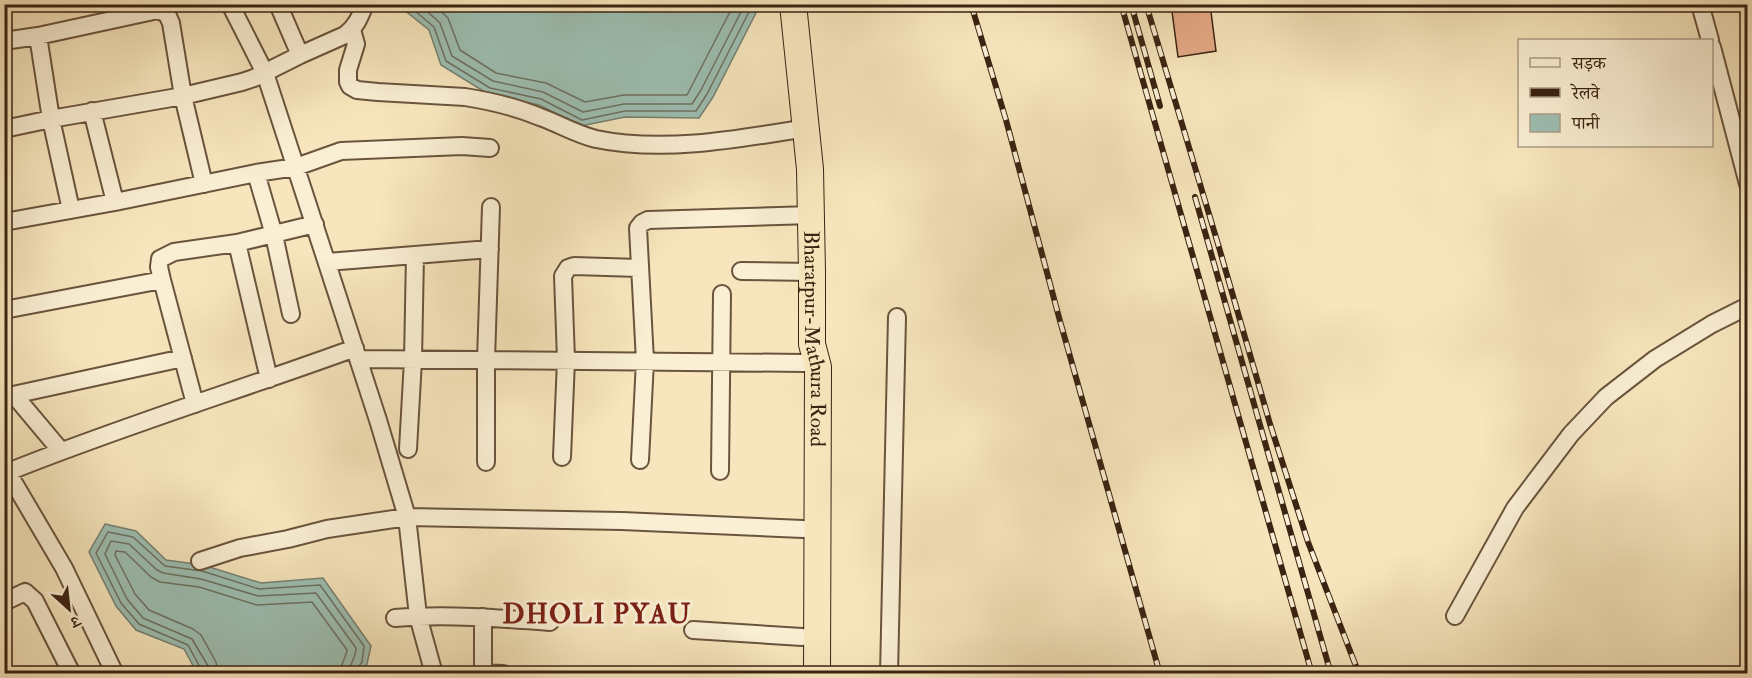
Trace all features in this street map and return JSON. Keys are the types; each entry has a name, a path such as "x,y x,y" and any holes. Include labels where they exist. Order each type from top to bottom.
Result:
{"highway":[{"name":"Bharatpur-Mathura Road","path":"793,4 806,128 813,272 804,404 803,674"},
{"name":"Bharatpur-Mathura Road","path":"809,353 818,367 817,674"}],"street":[{"path":"230,4 265,73 378,420 407,517 418,616 434,674"},
{"path":"278,4 300,54"},
{"path":"4,129 183,96 242,82 265,73 300,54 338,39 352,30 365,4"},
{"path":"1700,4 1710,39"},
{"path":"4,41 38,36 158,10 167,14 171,23 183,96 204,184"},
{"path":"352,30 356,44 347,77 350,86 357,90 479,99 541,117 570,132 594,138 645,145 722,141 806,128"},
{"path":"38,36 51,119 71,210"},
{"path":"1713,51 1748,184"},
{"path":"92,111 115,202"},
{"path":"4,222 296,167 341,151 462,146 490,148"},
{"path":"256,173 274,235 291,314"},
{"path":"486,462 486,360 491,207"},
{"path":"640,460 645,361 638,228 648,220 812,215"},
{"path":"195,404 162,280 160,259 174,252 237,243 315,224"},
{"path":"237,243 269,379"},
{"path":"327,262 490,249"},
{"path":"408,449 413,360 414,255"},
{"path":"562,457 566,360 563,276 565,271 574,266 639,268"},
{"path":"741,271 813,272"},
{"path":"4,310 162,280"},
{"path":"720,471 722,294"},
{"path":"1455,616 1515,508 1571,434 1606,397 1655,359 1748,306"},
{"path":"889,674 897,317"},
{"path":"115,674 64,568 6,469 269,379 357,354 413,360 720,361 809,353"},
{"path":"9,396 183,358"},
{"path":"9,396 61,451"},
{"path":"200,561 240,548 327,529 407,517 622,520 803,530"},
{"path":"4,602 24,592 30,595 72,674"},
{"path":"483,617 483,673 503,674"},
{"path":"395,618 483,617 550,621"},
{"path":"693,630 802,637"}],"water":[{"path":"398,5 760,5 713,97 699,118 625,117 581,126 539,105 488,94 441,65 429,30"},
{"path":"105,524 136,531 166,560 203,565 261,583 323,578 371,646 367,664 361,673 197,673 184,649 136,630 116,606 89,552"}],"building":[{"path":"1171,4 1210,4 1216,51 1178,57"}],"railway":[{"path":"971,4 1006,120 1060,321 1160,674"},
{"path":"1121,4 1312,674"},
{"path":"1131,4 1160,106"},
{"path":"1146,4 1270,424 1308,542 1359,674"},
{"path":"1195,197 1331,674"}],"district":[{"name":"DHOLI PYAU","path":"597,614"}]}
